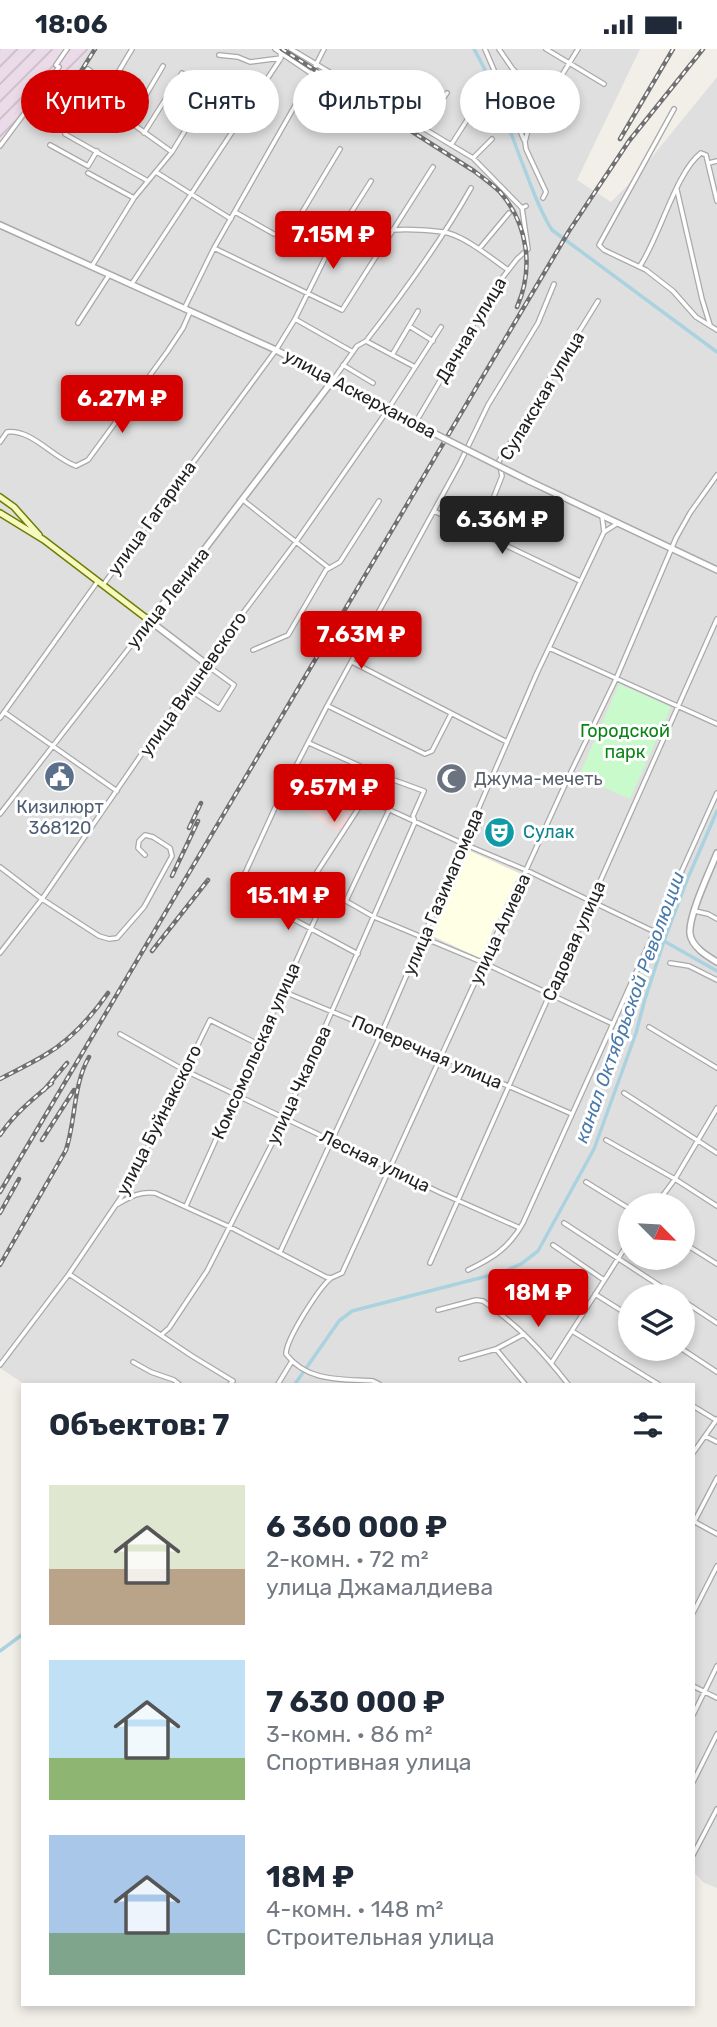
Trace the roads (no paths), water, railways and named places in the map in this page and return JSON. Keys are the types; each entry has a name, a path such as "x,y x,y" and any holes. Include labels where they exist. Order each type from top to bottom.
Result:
{"main road":[{"path":"0,497 44,540"},
{"path":"0,513 7,511 7,502"},
{"path":"0,513 44,540 150,621"}],"street":[{"path":"57,70 59,67 56,65 67,49"},
{"path":"120,70 132,49"},
{"path":"275,49 307,70"},
{"path":"291,49 324,70"},
{"path":"314,70 324,49"},
{"path":"485,49 546,192 543,198"},
{"path":"499,49 514,70"},
{"path":"546,49 604,84"},
{"path":"565,70 578,49"},
{"path":"131,285 281,58 280,52"},
{"path":"219,55 238,57 250,62 281,58"},
{"path":"149,89 163,66"},
{"path":"149,125 163,103"},
{"path":"0,442 7,432 16,431 64,462 76,466 88,460 183,328 187,310 214,248 293,107"},
{"path":"674,109 599,245 604,250 640,266 673,291 696,317 717,330"},
{"path":"0,145 21,117"},
{"path":"451,145 460,131"},
{"path":"144,133 172,152"},
{"path":"92,267 134,198 184,133"},
{"path":"430,133 473,159 492,139"},
{"path":"525,142 527,133"},
{"path":"65,134 148,181"},
{"path":"50,145 88,166 97,150"},
{"path":"340,149 294,228 296,233 304,238 335,239 394,230 445,232 479,250 508,270"},
{"path":"640,266 653,244 686,169 696,156 703,153 709,163 717,201"},
{"name":"Дачная улица","path":"417,420 496,286 528,249 524,207 473,159"},
{"path":"709,163 717,161"},
{"path":"214,248 342,310 433,167"},
{"path":"155,171 231,219"},
{"path":"88,173 134,198"},
{"name":"улица Гагарина","path":"0,717 276,350 295,319 335,239 372,181"},
{"path":"333,380 357,346 366,341 414,278 471,188"},
{"path":"677,189 711,327"},
{"path":"235,212 274,234"},
{"path":"479,250 509,213"},
{"name":"улица Аскерханова","path":"0,225 276,350 528,481 716,567"},
{"path":"78,323 109,275"},
{"path":"358,954 254,898 244,891 241,882 280,797 464,455 488,405 538,323 554,284"},
{"name":"Сулакская улица","path":"480,532 502,476 499,461 598,302"},
{"path":"392,355 418,311"},
{"path":"295,319 353,352"},
{"path":"409,326 433,341"},
{"name":"улица Вишневского","path":"0,953 42,899 205,663 296,542 385,414 441,327"},
{"path":"366,341 415,367"},
{"path":"344,365 373,383"},
{"name":"улица Ленина","path":"0,814 333,380"},
{"name":"улица Алиева","path":"331,1278 342,1273 616,679 682,525 717,475"},
{"path":"243,500 330,568"},
{"path":"253,650 288,635 326,570 340,562 379,501"},
{"path":"434,511 580,581"},
{"path":"602,516 604,532 618,523"},
{"name":"улица Газимагомеда","path":"281,1252 382,1033 549,648 604,532"},
{"name":"Садовая улица","path":"430,1263 717,619"},
{"path":"150,621 234,685 219,709 187,688"},
{"path":"549,648 717,724"},
{"path":"352,662 507,742"},
{"path":"328,706 425,754 429,753 451,714"},
{"path":"4,712 118,791"},
{"path":"309,743 380,775 308,886 484,963 613,1024"},
{"path":"296,767 526,870 653,931"},
{"name":"улица Чкалова","path":"161,1335 169,1328 207,1271 285,1118 415,822 413,816 424,791 380,775"},
{"path":"468,1270 499,1253 520,1228 717,793"},
{"path":"346,901 389,810"},
{"path":"0,867 42,899 99,936 109,939 124,933 144,907 172,856 170,848 145,835 139,841 138,848 145,855"},
{"path":"717,853 695,911 690,934 694,944 717,962"},
{"name":"Комсомольская улица","path":"186,1206 326,895"},
{"path":"695,911 717,919"},
{"path":"670,963 689,966 717,980"},
{"name":"Поперечная улица","path":"282,991 572,1114"},
{"name":"улица Буйнакского","path":"0,1365 69,1274 128,1187 210,1020 258,1044"},
{"path":"649,1027 717,1068"},
{"name":"Лесная улица","path":"120,1034 184,1070 520,1228"},
{"path":"624,1093 717,1153"},
{"path":"664,1193 717,1108"},
{"path":"606,1140 717,1206"},
{"path":"586,1182 618,1202"},
{"path":"116,1205 135,1194 145,1192 165,1197 331,1278 286,1347 286,1354 310,1374 377,1383"},
{"path":"551,1363 618,1258 564,1223"},
{"path":"553,1245 604,1280"},
{"path":"695,1250 717,1263"},
{"path":"638,1271 657,1284"},
{"path":"69,1274 233,1381 231,1383"},
{"path":"547,1290 583,1313"},
{"path":"595,1294 618,1309"},
{"path":"438,1310 476,1300 483,1301 542,1351 567,1383"},
{"path":"695,1309 717,1323"},
{"path":"572,1331 655,1383"},
{"path":"461,1359 496,1349 524,1334"},
{"path":"496,1349 524,1383"},
{"path":"695,1358 717,1372"},
{"path":"279,1383 292,1361"},
{"path":"134,1362 178,1383"},
{"path":"695,1407 716,1420 695,1450"},
{"path":"705,1436 717,1442"},
{"path":"695,1518 717,1478"},
{"path":"695,1523 717,1534"},
{"path":"695,1609 717,1566"},
{"path":"695,1710 717,1666"},
{"path":"695,1687 717,1698"},
{"path":"695,1778 717,1734"},
{"path":"695,1852 717,1809"}],"waterway":[{"name":"канал Октябрьской Революции","path":"474,49 496,93 537,201 552,230 717,352"},
{"name":"канал Октябрьской Революции","path":"296,1383 339,1321 352,1311 503,1272 521,1264 538,1251 594,1149 636,1033 664,941 717,811"},
{"path":"664,941 717,971"},
{"name":"канал Октябрьской Революции","path":"0,1651 21,1635"}],"railway":[{"path":"82,70 95,49"},
{"path":"282,49 474,171 500,192 517,218 525,247 525,277 517,307"},
{"path":"620,139 673,49"},
{"path":"0,1192 569,231 629,141 703,49"},
{"path":"189,828 201,803"},
{"path":"172,876 198,821"},
{"path":"152,951 208,880"},
{"path":"0,1079 54,1049 72,1035 108,993"},
{"path":"0,1265 66,1150 77,1091 89,1057"},
{"path":"44,1090 67,1063"},
{"path":"0,1135 5,1127 52,1083"},
{"path":"42,1140 74,1090"},
{"path":"0,1213 19,1179"}],"place":[{"name":"Кизилюрт 368120","path":"60,776"},
{"name":"Джума-мечеть","path":"451,779"},
{"name":"Сулак","path":"500,832"}],"park label":[{"name":"Городской парк","path":"625,742"}]}
